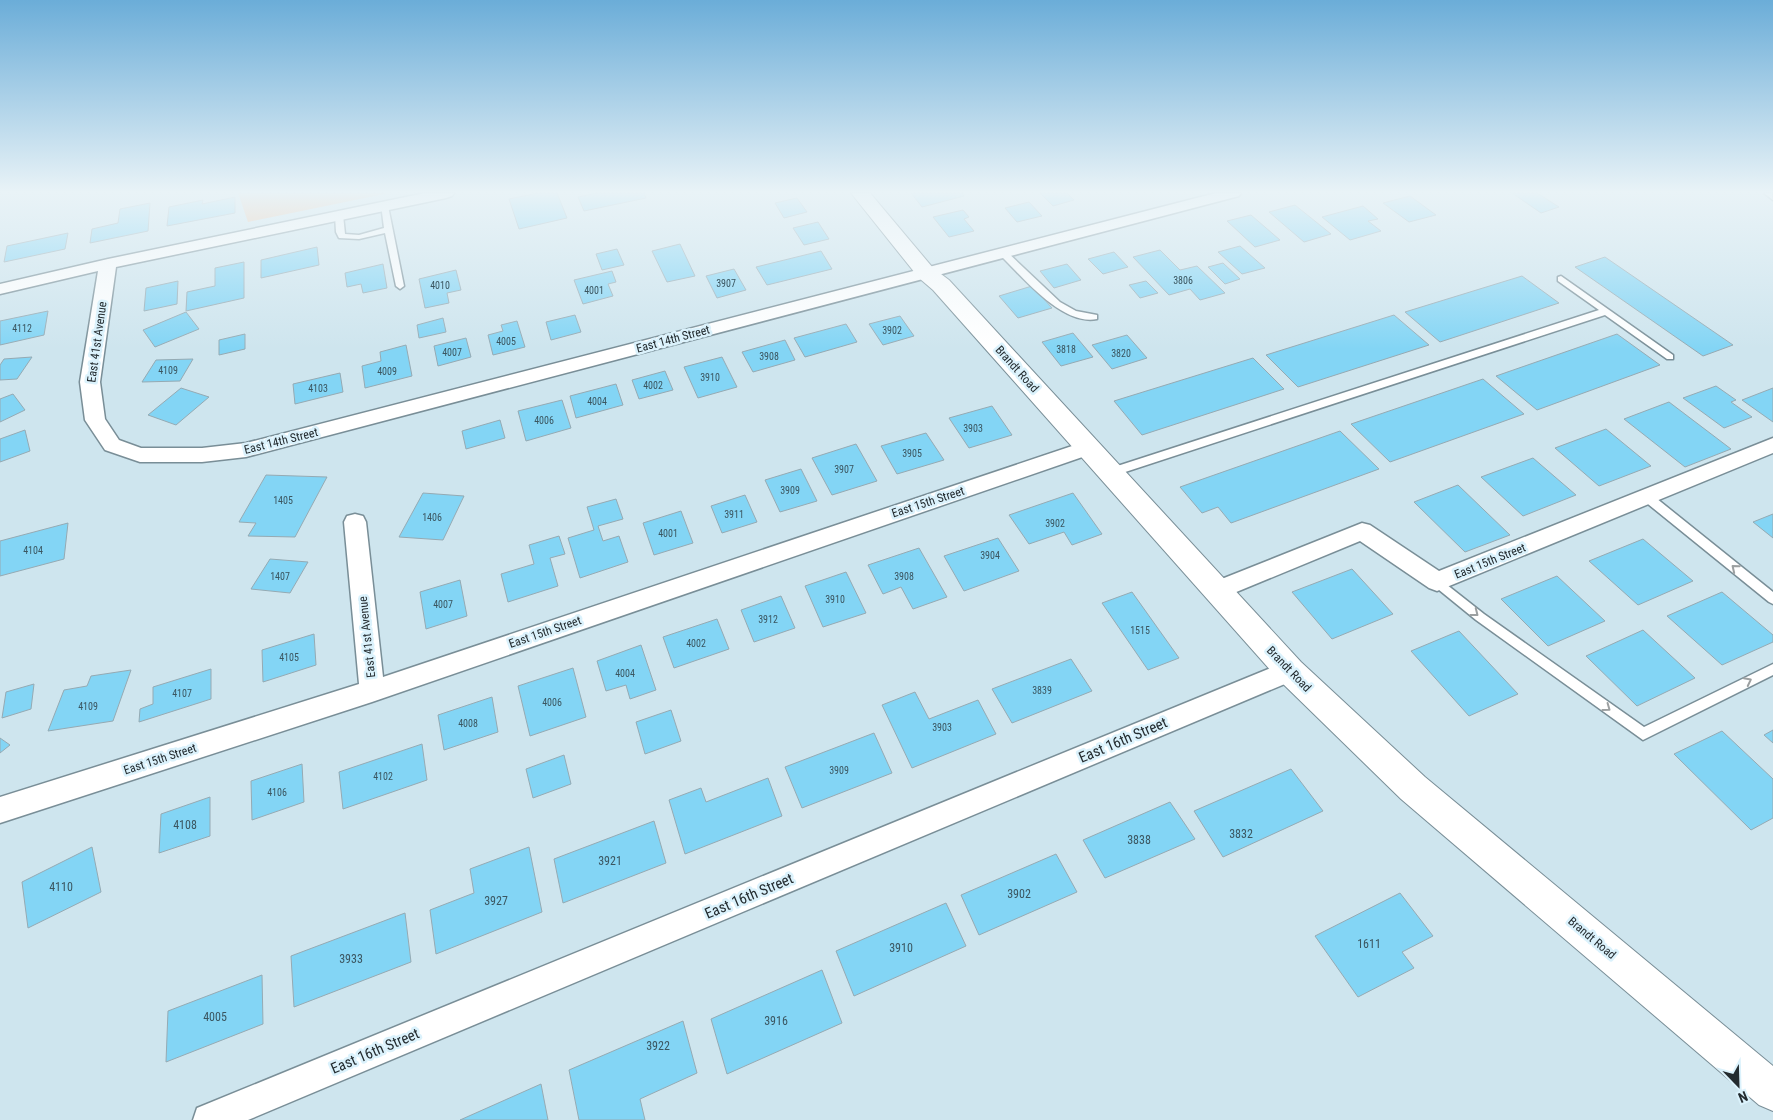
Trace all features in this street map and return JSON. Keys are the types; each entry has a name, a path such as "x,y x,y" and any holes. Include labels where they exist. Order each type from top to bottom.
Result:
{"street":[{"path":"0,289 196,245"},
{"name":"Brandt Road","path":"903,245 926,273 941,285 1290,671 1413,788 1773,1091"},
{"name":"East 14th Street","path":"112,445 140,455 202,455 246,450 1033,245"},
{"name":"East 41st Avenue","path":"108,264 90,382 95,420 112,445"},
{"name":"East 15th Street","path":"1437,582 1773,445"},
{"name":"East 15th Street","path":"0,810 372,692 1087,448"},
{"name":"East 41st Avenue","path":"356,522 372,692"},
{"path":"1217,591 1362,531 1437,582"},
{"name":"East 16th Street","path":"209,1120 1290,671"}],"lane":[{"path":"391,245 400,286"},
{"path":"1003,253 1057,304 1074,314 1094,318"},
{"path":"1561,279 1670,357"},
{"path":"1109,473 1606,311"},
{"path":"1647,496 1773,599"},
{"path":"1437,582 1480,617 1643,734 1773,668"}],"building":[{"path":"66,245 65,249 4,262 7,246"},
{"path":"681,245 695,276 667,282 652,251"},
{"path":"1240,246 1265,268 1242,274 1218,252"},
{"path":"317,247 319,265 261,278 261,260"},
{"path":"617,249 624,265 602,270 596,254"},
{"path":"1160,250 1180,270 1197,266 1225,293 1200,300 1190,289 1169,295 1133,257"},
{"path":"821,251 832,269 767,285 756,267"},
{"path":"1114,252 1128,267 1103,274 1088,259"},
{"path":"1605,257 1733,345 1703,356 1575,267"},
{"path":"244,262 244,298 186,311 187,292 215,286 215,268"},
{"path":"1223,263 1240,279 1225,284 1208,267"},
{"path":"383,264 387,288 363,293 361,284 347,287 345,273"},
{"path":"1067,264 1081,280 1054,288 1040,271"},
{"path":"734,269 746,290 717,298 706,276"},
{"path":"456,270 461,290 447,293 449,303 425,308 419,279"},
{"path":"612,271 616,282 608,284 613,296 583,304 574,280"},
{"path":"1522,276 1559,303 1440,342 1405,312"},
{"path":"178,281 177,304 144,311 146,288"},
{"path":"1146,281 1158,293 1140,298 1129,285"},
{"path":"1032,286 1052,308 1018,318 999,296"},
{"path":"48,311 44,335 0,345 0,321"},
{"path":"186,312 199,329 155,347 143,330"},
{"path":"575,315 581,332 551,340 546,322"},
{"path":"1394,315 1429,345 1298,387 1266,355"},
{"path":"900,316 914,336 883,345 869,324"},
{"path":"443,318 446,332 419,338 417,325"},
{"path":"517,321 525,347 493,355 488,335 503,331 501,325"},
{"path":"846,324 857,342 805,357 794,338"},
{"path":"1073,333 1093,357 1061,366 1042,342"},
{"path":"245,334 245,349 219,355 219,340"},
{"path":"1617,334 1660,365 1537,410 1496,376"},
{"path":"1127,335 1147,358 1112,369 1092,345"},
{"path":"466,338 471,357 438,366 434,346"},
{"path":"785,340 795,360 753,372 742,352"},
{"path":"406,345 412,376 365,388 362,366 381,361 380,352"},
{"path":"32,357 17,379 0,380 0,365 4,359"},
{"path":"722,357 737,387 698,398 684,367"},
{"path":"1253,358 1284,389 1142,435 1114,401"},
{"path":"193,359 180,381 142,382 156,360"},
{"path":"665,371 673,390 639,399 632,380"},
{"path":"340,373 343,392 295,404 293,384"},
{"path":"1483,379 1524,414 1390,462 1351,424"},
{"path":"616,384 623,405 576,418 570,396"},
{"path":"1716,386 1736,400 1731,402 1752,417 1724,428 1683,398"},
{"path":"181,388 209,397 176,425 148,415"},
{"path":"1773,388 1773,422 1742,400"},
{"path":"13,394 25,410 0,422 0,399"},
{"path":"562,400 571,428 526,441 518,411"},
{"path":"1669,402 1731,449 1685,467 1624,419"},
{"path":"992,406 1012,435 969,448 949,418"},
{"path":"500,420 505,438 466,449 462,431"},
{"path":"1606,429 1651,466 1599,486 1555,448"},
{"path":"25,430 30,451 0,462 0,439"},
{"path":"1340,431 1379,469 1231,523 1218,507 1202,513 1180,487"},
{"path":"926,433 944,460 897,474 881,446"},
{"path":"856,444 877,481 832,495 812,458"},
{"path":"1533,458 1576,495 1523,516 1481,477"},
{"path":"801,469 817,501 780,512 765,480"},
{"path":"266,475 327,477 295,537 248,536 256,523 239,522"},
{"path":"1458,485 1510,535 1465,552 1414,502"},
{"path":"423,493 464,496 443,540 399,537"},
{"path":"1073,493 1102,534 1072,545 1064,532 1029,544 1009,515"},
{"path":"745,495 757,522 722,533 711,506"},
{"path":"616,499 623,519 598,526 603,541 619,536 628,562 580,578 568,538 594,530 587,507"},
{"path":"681,511 693,543 654,555 643,523"},
{"path":"1773,514 1773,538 1753,522"},
{"path":"68,523 64,559 0,576 0,541"},
{"path":"559,536 565,554 550,558 558,586 508,602 501,574 534,564 529,545"},
{"path":"998,538 1019,571 964,591 944,556"},
{"path":"1643,539 1693,581 1638,605 1589,561"},
{"path":"919,548 947,597 913,609 901,587 883,594 868,565"},
{"path":"270,559 308,562 290,593 251,589"},
{"path":"1352,569 1393,614 1332,639 1292,592"},
{"path":"846,572 866,613 823,627 805,586"},
{"path":"1557,576 1605,621 1548,646 1501,599"},
{"path":"460,580 467,616 426,629 420,592"},
{"path":"1132,592 1179,658 1148,670 1102,603"},
{"path":"1722,592 1773,635 1773,642 1722,665 1667,616"},
{"path":"781,596 795,628 754,642 741,610"},
{"path":"717,619 729,649 674,668 663,637"},
{"path":"1643,630 1695,678 1637,706 1586,656"},
{"path":"1459,631 1518,694 1469,716 1411,651"},
{"path":"314,634 316,665 263,682 262,650"},
{"path":"641,645 656,690 630,699 626,685 606,691 597,661"},
{"path":"1071,659 1092,691 1012,723 992,689"},
{"path":"573,668 586,717 530,736 518,686"},
{"path":"211,669 211,699 139,722 140,709 153,704 153,687"},
{"path":"131,670 113,721 48,731 64,690 87,686 91,676"},
{"path":"34,684 31,709 2,718 6,692"},
{"path":"915,692 929,719 978,700 996,734 912,768 882,705"},
{"path":"492,697 498,732 444,750 438,715"},
{"path":"671,710 681,741 645,754 636,722"},
{"path":"1773,730 1773,743 1764,735"},
{"path":"1722,731 1773,779 1773,818 1751,830 1674,754"},
{"path":"874,733 892,773 802,808 785,767"},
{"path":"0,738 10,745 0,753"},
{"path":"422,744 427,780 343,809 339,772"},
{"path":"564,755 571,784 533,798 526,769"},
{"path":"302,764 304,802 252,820 251,781"},
{"path":"1291,769 1323,811 1223,857 1194,811"},
{"path":"768,778 782,816 685,854 669,800 701,788 706,802"},
{"path":"210,797 210,836 159,853 161,814"},
{"path":"1170,802 1195,839 1105,878 1083,840"},
{"path":"654,821 666,863 563,903 554,859"},
{"path":"92,847 101,892 28,928 22,882"},
{"path":"529,847 542,912 436,954 430,910 474,893 470,869"},
{"path":"1056,854 1077,892 979,935 961,895"},
{"path":"1400,893 1433,936 1402,952 1414,968 1358,997 1315,936"},
{"path":"946,903 966,946 854,996 836,951"},
{"path":"405,913 411,962 294,1007 291,956"},
{"path":"822,970 842,1023 727,1074 711,1019"},
{"path":"262,975 263,1024 166,1062 168,1011"},
{"path":"683,1021 697,1073 640,1099 645,1120 579,1120 569,1070"},
{"path":"541,1084 548,1120 460,1120"}]}
